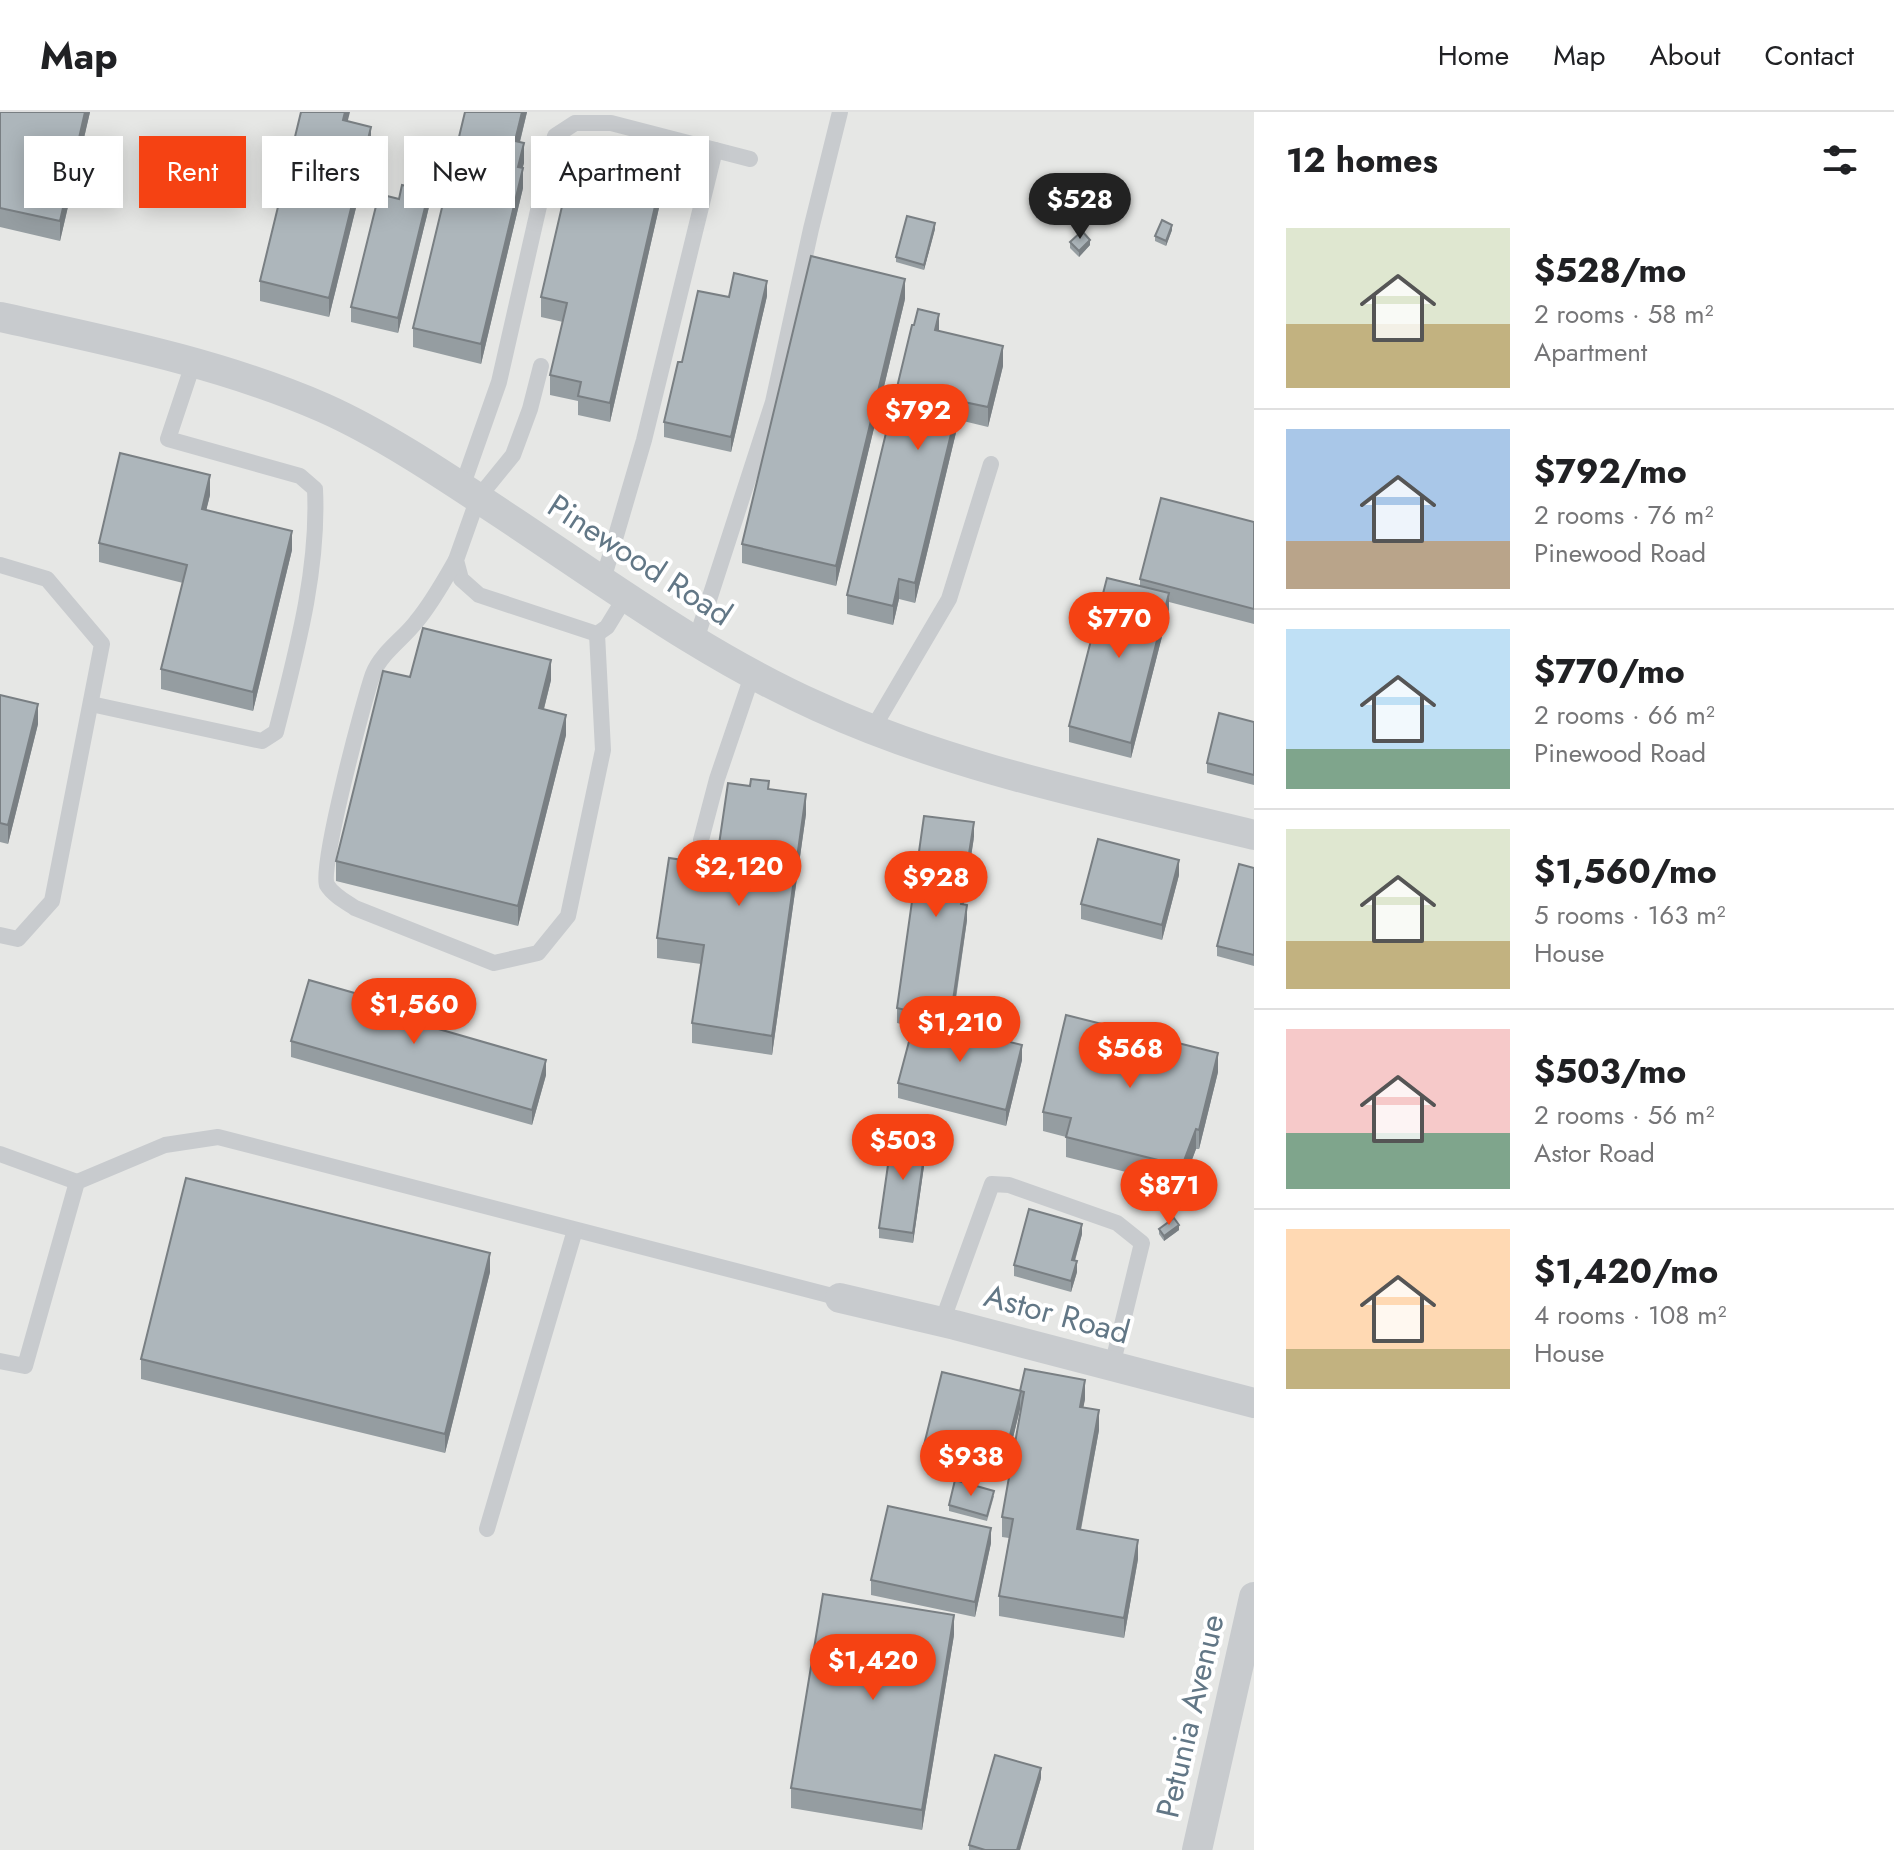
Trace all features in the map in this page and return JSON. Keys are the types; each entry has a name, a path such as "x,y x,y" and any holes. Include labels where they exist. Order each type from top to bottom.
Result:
{"street":[{"name":"Pinewood Road","path":"0,317 140,349 256,382 326,409 437,470 696,640 816,706 872,730 991,770 1254,835"},
{"name":"Astor Road","path":"840,1298 1254,1403"},
{"name":"Petunia Avenue","path":"1197,1850 1254,1597"}],"lane":[{"path":"696,640 773,402 840,112"},
{"path":"597,634 603,750 568,916 538,953 494,963 355,908 336,894 327,884 325,872 332,831 374,673 395,644 415,624 456,560 555,136 575,123 611,123 750,159"},
{"path":"597,634 607,627 644,440 715,150"},
{"path":"91,704 262,741 276,732 301,634 317,523 315,489 300,476 168,439 193,364"},
{"path":"470,492 513,455 530,409 541,366"},
{"path":"872,730 949,599 991,464"},
{"path":"456,560 461,579 479,595 597,634"},
{"path":"0,565 47,579 102,644 52,901 18,939 0,935"},
{"path":"701,840 717,779 753,673"},
{"path":"0,1154 77,1182 165,1145 218,1137 840,1298"},
{"path":"0,1361 25,1366 77,1182"},
{"path":"942,1322 992,1184 1009,1185 1117,1223 1142,1243 1112,1366"},
{"path":"487,1529 575,1230"}],"shaded area":[{"path":"0,112 1254,112 1254,1850 0,1850"}],"building":[{"path":"0,112 85,112 79,136 24,136 24,208 63,208 60,221 0,208"},
{"path":"301,112 345,112 343,120 371,127 369,136 295,136"},
{"path":"465,112 522,112 515,141 515,136 459,136"},
{"path":"515,141 524,143 518,167 523,168 515,202"},
{"path":"404,185 404,208 425,208 398,318 351,307 376,208 388,208 388,196 399,199"},
{"path":"278,208 351,208 329,298 260,281"},
{"path":"442,208 513,208 481,344 413,328"},
{"path":"562,208 655,208 610,403 578,396 581,382 550,375 567,303 541,297"},
{"path":"907,216 935,223 924,265 896,257"},
{"path":"1162,220 1172,225 1166,241 1155,236"},
{"path":"1082,231 1090,240 1079,251 1070,242"},
{"path":"811,256 905,279 836,566 742,544"},
{"path":"734,273 767,281 731,437 664,422 698,291 729,297"},
{"path":"918,309 939,314 935,330 1003,346 988,407 959,401 915,583 899,579 893,606 847,595"},
{"path":"120,453 210,475 202,509 292,531 253,692 161,669 187,565 99,543"},
{"path":"1161,498 1254,522 1254,609 1140,579"},
{"path":"1107,578 1169,593 1131,743 1069,726"},
{"path":"423,628 551,660 539,708 566,715 518,906 336,861 383,671 410,677"},
{"path":"0,695 38,704 8,825 0,823"},
{"path":"1219,713 1254,722 1254,775 1207,763"},
{"path":"751,779 769,781 768,789 806,794 772,1036 692,1023 704,945 657,938 669,858 716,865 728,783 750,786"},
{"path":"924,816 974,822 961,904 967,905 950,1021 897,1008"},
{"path":"1098,839 1179,860 1162,925 1081,904"},
{"path":"1239,864 1254,868 1254,955 1217,946"},
{"path":"309,980 400,1006 397,1017 546,1060 532,1110 291,1041"},
{"path":"1066,1015 1218,1053 1199,1130 1196,1129 1182,1166 1066,1137 1071,1118 1043,1112"},
{"path":"915,1019 1022,1045 1006,1110 898,1083"},
{"path":"893,1130 927,1135 913,1233 879,1228"},
{"path":"186,1178 490,1253 445,1434 141,1359"},
{"path":"1029,1209 1082,1224 1072,1260 1077,1261 1071,1281 1014,1265"},
{"path":"1174,1218 1179,1225 1164,1236 1159,1229"},
{"path":"1025,1369 1085,1380 1080,1407 1099,1410 1077,1529 1138,1540 1124,1618 999,1596 1013,1519 1002,1517 1024,1392 1020,1391"},
{"path":"942,1372 1021,1391 1008,1443 975,1435 969,1460 923,1449"},
{"path":"955,1480 994,1491 987,1516 949,1505"},
{"path":"888,1506 991,1528 975,1602 871,1580"},
{"path":"823,1594 954,1615 922,1810 791,1788"},
{"path":"995,1755 1041,1768 1017,1850 985,1850 969,1845"}]}
